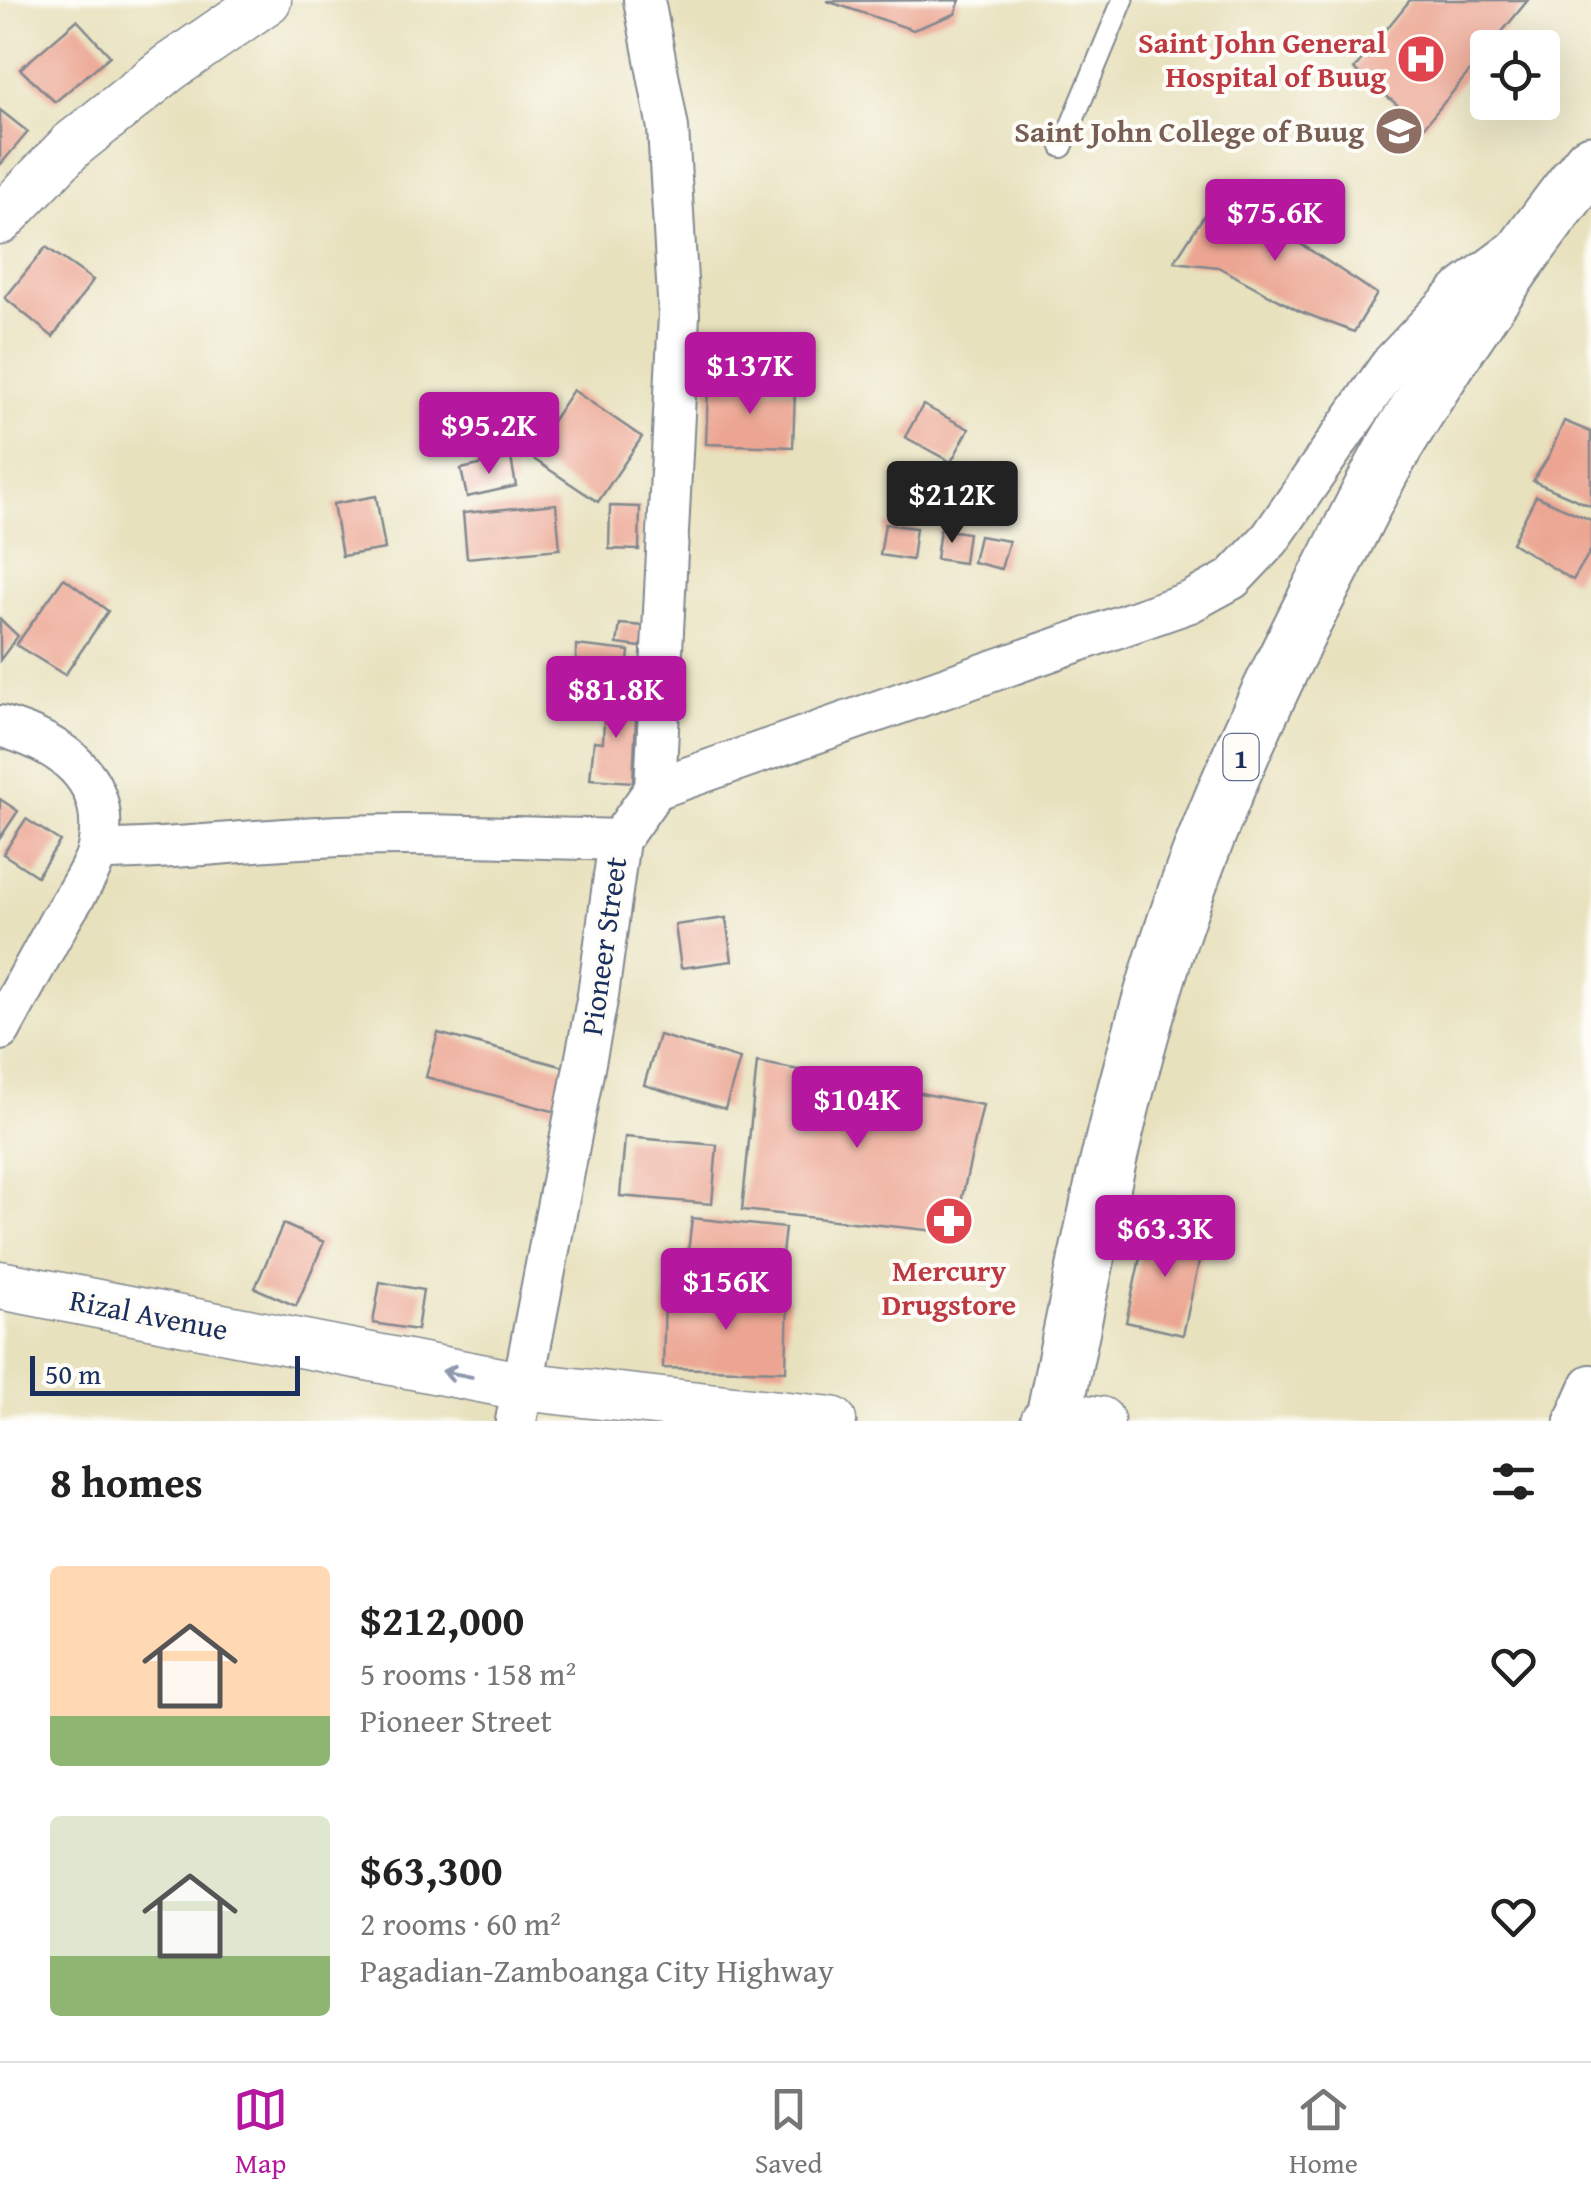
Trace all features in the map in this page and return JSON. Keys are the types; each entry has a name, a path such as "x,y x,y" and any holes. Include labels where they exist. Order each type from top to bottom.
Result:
{"highway":[{"name":"1","path":"1063,1419 1087,1249 1119,1110 1159,970 1222,799 1291,644 1400,439 1531,239 1591,163"}],"street":[{"path":"0,220 72,145 170,67 267,0"},
{"path":"644,0 668,128 678,315 655,790 1190,602 1232,579 1270,540 1391,364 1428,321 1460,290 1531,239"},
{"path":"0,726 32,735 60,750 77,765 93,790 99,810 98,850 0,1030"},
{"name":"Pioneer Street","path":"519,1404 594,1012 619,840 655,790"},
{"path":"98,850 158,850 357,836 619,840"},
{"name":"Rizal Avenue","path":"0,1285 519,1404 832,1421"},
{"path":"1575,1421 1591,1386"}],"lane":[{"path":"1062,147 1122,0"}],"building":[{"path":"960,0 955,14 913,30 827,1"},
{"name":"Saint John General Hospital of Buug","path":"1410,0 1528,0 1503,30 1470,30 1470,71 1424,127 1354,69"},
{"path":"77,20 110,56 55,102 20,69"},
{"path":"0,110 28,132 0,165"},
{"path":"1220,191 1377,294 1354,332 1299,311 1218,267 1174,262"},
{"path":"46,247 93,280 53,337 5,298"},
{"path":"708,387 795,390 793,447 706,444"},
{"path":"573,390 642,437 598,502 529,456"},
{"path":"923,405 969,429 951,462 905,437"},
{"path":"1564,421 1591,432 1591,506 1533,481"},
{"path":"511,458 516,486 467,497 461,469"},
{"path":"376,496 385,549 342,556 333,504"},
{"path":"1536,496 1591,520 1591,550 1573,580 1512,543"},
{"path":"556,504 560,549 467,558 463,513"},
{"path":"610,506 640,507 639,550 609,549"},
{"path":"885,524 916,528 912,560 880,555"},
{"path":"940,529 968,533 964,563 936,559"},
{"path":"979,536 1009,541 1001,569 973,562"},
{"path":"64,578 108,611 65,675 16,645"},
{"path":"0,619 18,636 0,660"},
{"path":"620,624 644,626 641,647 617,644"},
{"path":"576,645 629,651 626,685 576,681"},
{"path":"605,696 637,697 633,782 590,779 594,741 603,742"},
{"path":"0,799 18,811 0,838"},
{"path":"26,819 60,841 37,876 3,854"},
{"path":"726,918 732,961 681,968 675,925"},
{"path":"438,1033 568,1068 556,1112 426,1077"},
{"path":"659,1035 740,1059 725,1109 644,1085"},
{"path":"757,1062 983,1105 954,1233 742,1210"},
{"path":"625,1137 717,1145 712,1204 620,1196"},
{"path":"692,1218 785,1228 779,1280 686,1270"},
{"path":"283,1224 324,1242 296,1306 255,1288"},
{"path":"1147,1226 1204,1239 1183,1335 1126,1322"},
{"path":"380,1282 423,1290 417,1330 373,1323"},
{"path":"665,1295 788,1298 786,1371 663,1368"}],"place":[{"name":"Saint John General Hospital of Buug","path":"1421,59"},
{"name":"Saint John College of Buug","path":"1399,131"},
{"name":"Mercury Drugstore","path":"949,1221"}]}
